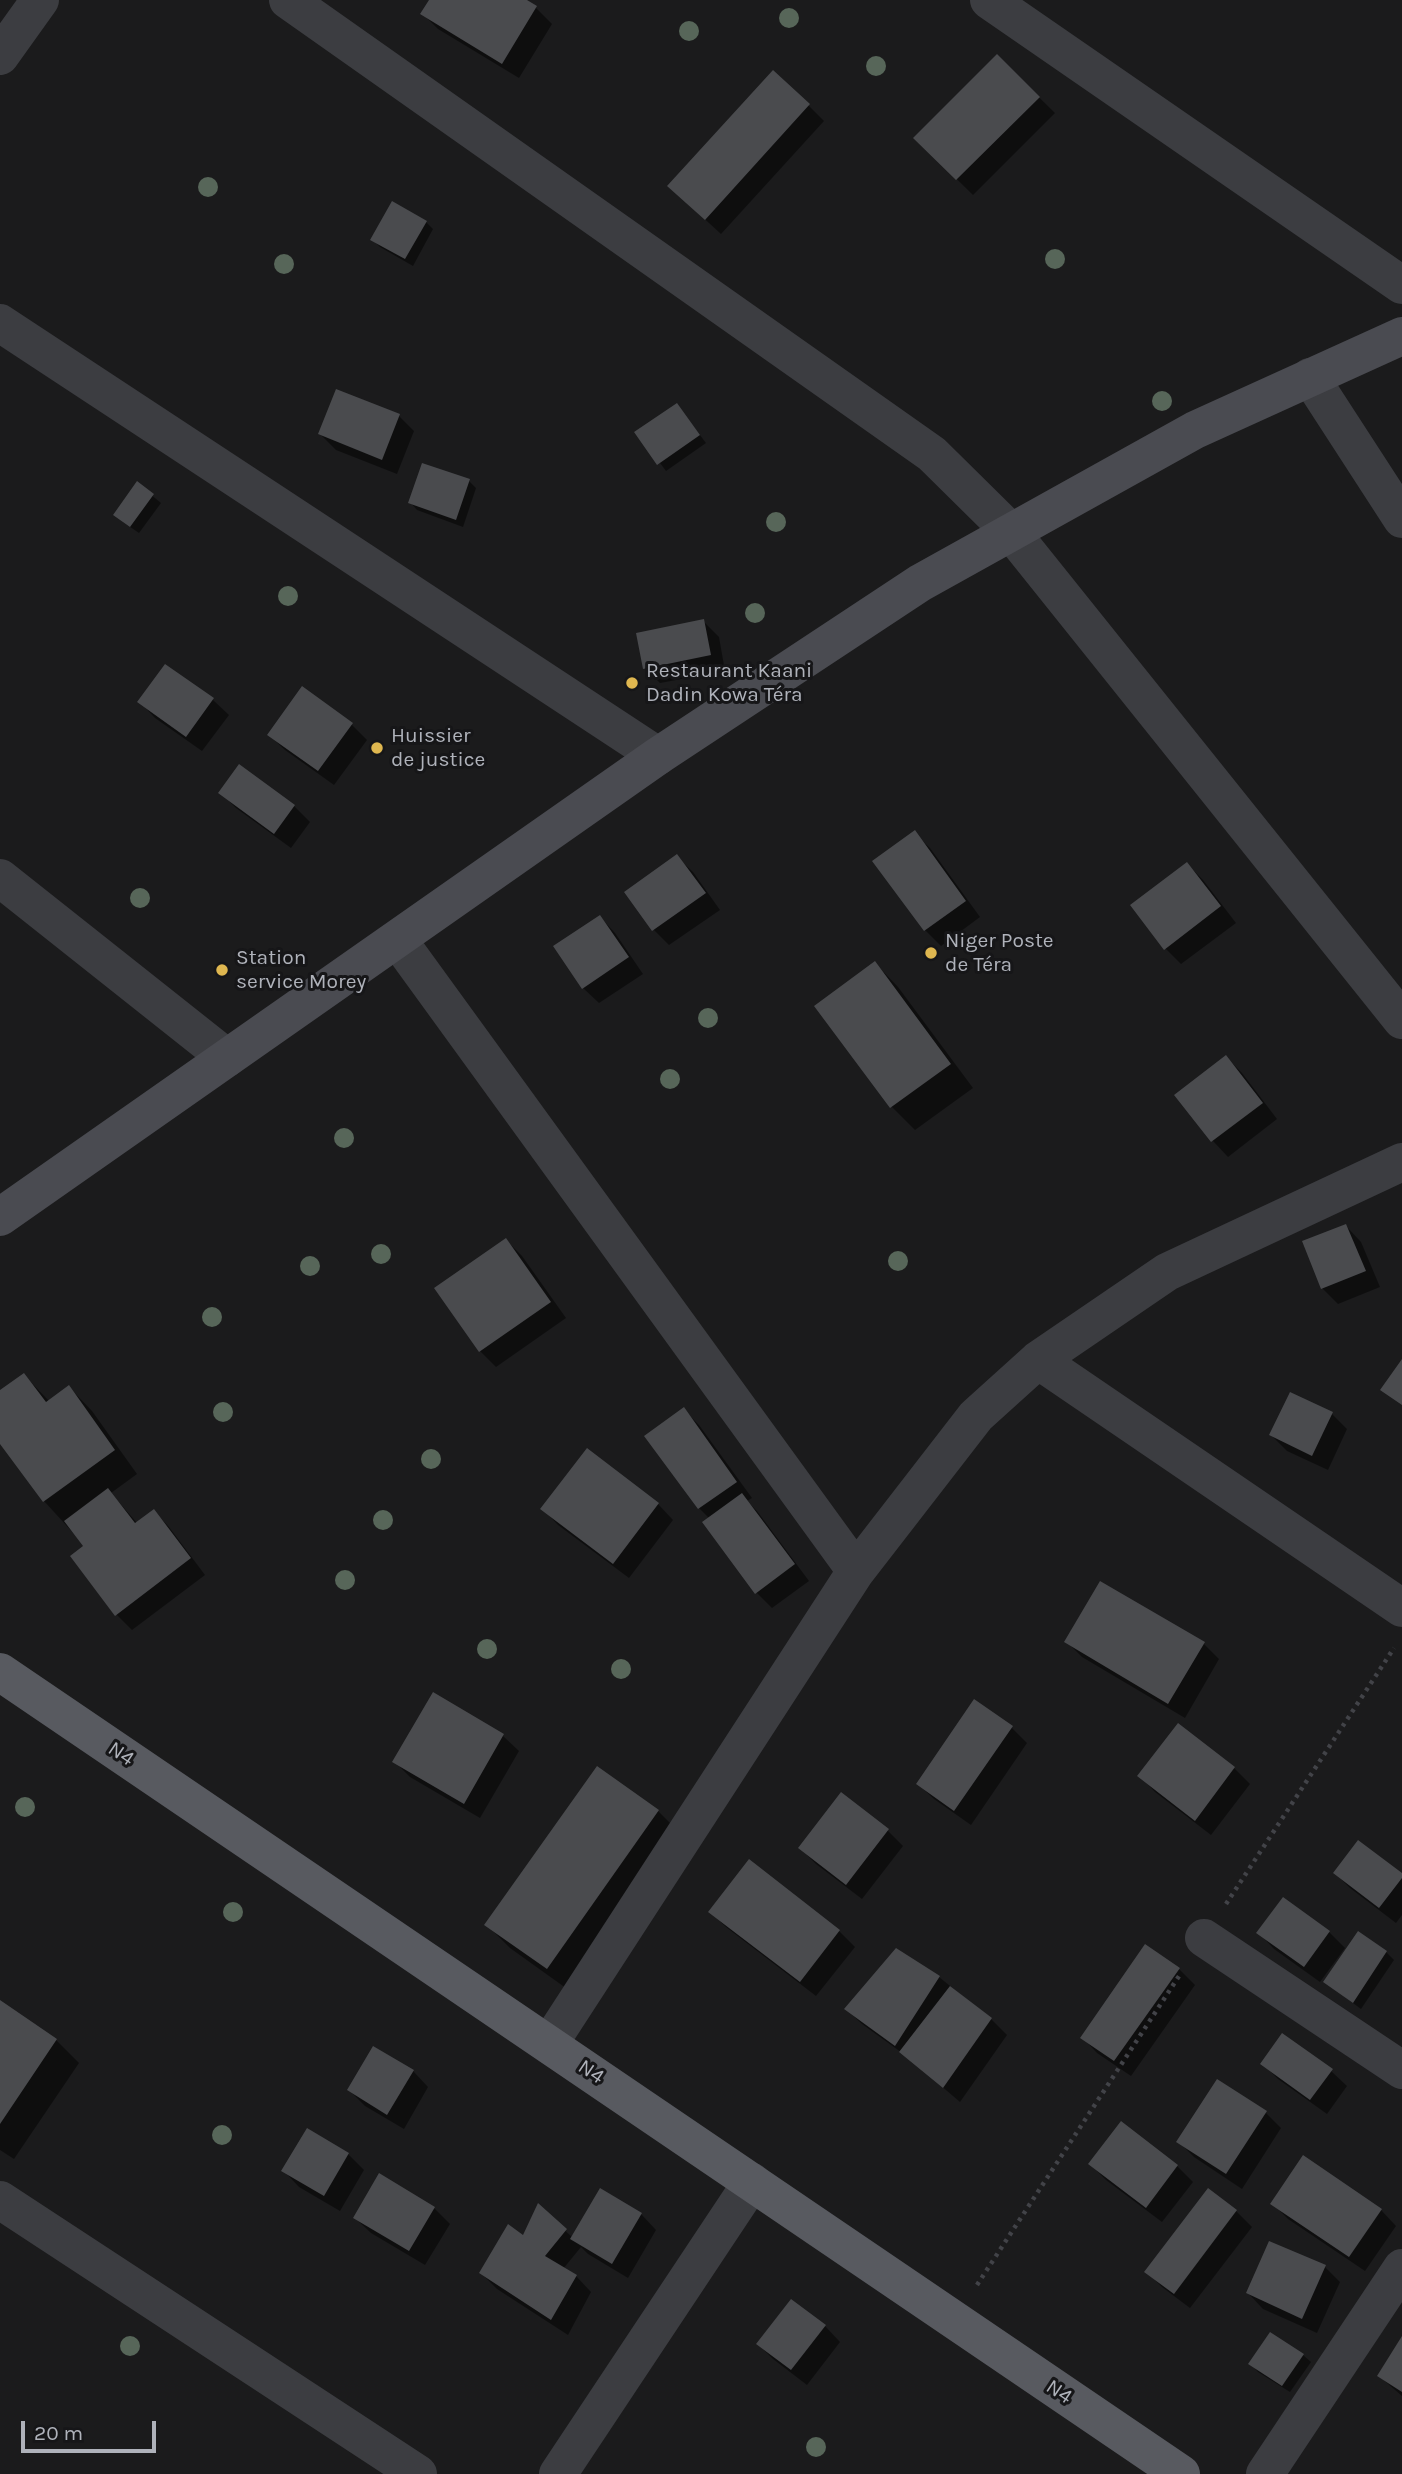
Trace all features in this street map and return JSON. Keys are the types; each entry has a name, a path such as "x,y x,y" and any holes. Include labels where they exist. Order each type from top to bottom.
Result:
{"main road":[{"path":"0,1217 659,756 920,583 1195,430 1402,336"},
{"name":"N4","path":"0,1672 1181,2474"}],"street":[{"path":"0,56 40,0"},
{"path":"288,0 932,454 1011,532 1402,1020"},
{"path":"989,0 1402,285"},
{"path":"0,323 659,756"},
{"path":"1310,377 1402,519"},
{"path":"0,878 227,1058"},
{"path":"398,940 856,1571"},
{"path":"549,2044 856,1571 976,1416 1038,1360 1167,1272 1402,1162"},
{"path":"1038,1360 1402,1608"},
{"path":"1204,1938 1402,2070"},
{"path":"558,2474 752,2182"},
{"path":"0,2200 418,2474"},
{"path":"1265,2474 1402,2268"}],"path":[{"path":"954,2320 1394,1647"}],"building":[{"path":"429,0 527,0 537,6 502,64 420,14"},
{"path":"997,54 1040,97 956,180 913,138"},
{"path":"773,70 810,104 705,220 667,186"},
{"path":"392,201 427,221 405,259 370,240"},
{"path":"336,389 400,414 382,460 318,434"},
{"path":"677,403 700,435 657,465 634,432"},
{"path":"422,463 470,479 456,520 408,503"},
{"path":"137,481 154,494 130,527 113,515"},
{"path":"704,619 711,655 643,669 636,633"},
{"path":"165,664 214,698 186,737 137,702"},
{"path":"302,686 353,723 318,771 267,735"},
{"path":"239,764 295,805 274,834 218,793"},
{"path":"915,830 966,901 924,931 872,861"},
{"path":"677,854 706,893 652,931 624,892"},
{"path":"1187,862 1221,906 1164,950 1130,905"},
{"path":"600,915 629,957 582,989 553,946"},
{"path":"875,961 951,1064 890,1108 814,1006"},
{"path":"1226,1055 1263,1103 1211,1142 1174,1095"},
{"path":"1346,1224 1366,1271 1321,1289 1302,1241"},
{"path":"506,1238 551,1302 479,1352 434,1288"},
{"path":"1402,1359 1402,1405 1380,1390"},
{"path":"24,1373 46,1402 69,1385 115,1450 43,1502 0,1444 0,1390"},
{"path":"1290,1392 1333,1412 1312,1456 1269,1435"},
{"path":"684,1407 737,1482 698,1509 644,1436"},
{"path":"587,1448 659,1503 613,1564 540,1509"},
{"path":"108,1488 135,1523 154,1509 191,1558 115,1616 70,1556 83,1546 64,1521"},
{"path":"742,1493 795,1564 755,1594 702,1522"},
{"path":"1100,1581 1205,1642 1168,1704 1064,1642"},
{"path":"433,1692 504,1734 464,1804 392,1762"},
{"path":"974,1699 1013,1726 954,1811 916,1784"},
{"path":"1178,1723 1235,1767 1195,1821 1137,1776"},
{"path":"597,1766 659,1810 547,1969 484,1925"},
{"path":"841,1792 889,1829 846,1885 798,1848"},
{"path":"1358,1840 1402,1873 1402,1878 1379,1908 1333,1873"},
{"path":"749,1859 840,1930 800,1982 708,1912"},
{"path":"1283,1897 1330,1931 1304,1967 1256,1933"},
{"path":"1358,1931 1387,1951 1353,2003 1323,1982"},
{"path":"1145,1944 1180,1968 1114,2061 1080,2038"},
{"path":"896,1948 940,1976 895,2046 844,2009"},
{"path":"950,1986 992,2018 943,2088 899,2052"},
{"path":"0,2000 57,2039 0,2124"},
{"path":"1282,2033 1333,2069 1310,2100 1260,2064"},
{"path":"373,2046 414,2070 387,2115 347,2090"},
{"path":"1217,2079 1267,2111 1226,2174 1176,2142"},
{"path":"1121,2121 1178,2165 1146,2208 1088,2164"},
{"path":"307,2128 349,2153 324,2196 281,2171"},
{"path":"1303,2155 1382,2209 1349,2257 1270,2204"},
{"path":"379,2173 435,2207 409,2251 353,2218"},
{"path":"600,2188 642,2213 612,2264 570,2239"},
{"path":"1208,2188 1237,2210 1174,2294 1144,2272"},
{"path":"538,2203 567,2229 545,2256 577,2275 551,2320 479,2273 508,2224 523,2235"},
{"path":"1269,2241 1326,2265 1302,2319 1246,2293"},
{"path":"791,2299 826,2325 791,2370 756,2344"},
{"path":"1270,2332 1304,2354 1282,2386 1248,2364"},
{"path":"1402,2336 1402,2392 1377,2376"}],"place":[{"name":"Restaurant Kaani Dadin Kowa Téra","path":"632,683"},
{"name":"Huissier de justice","path":"377,748"},
{"name":"Niger Poste de Téra","path":"931,953"},
{"name":"Station service Morey","path":"222,970"}]}
